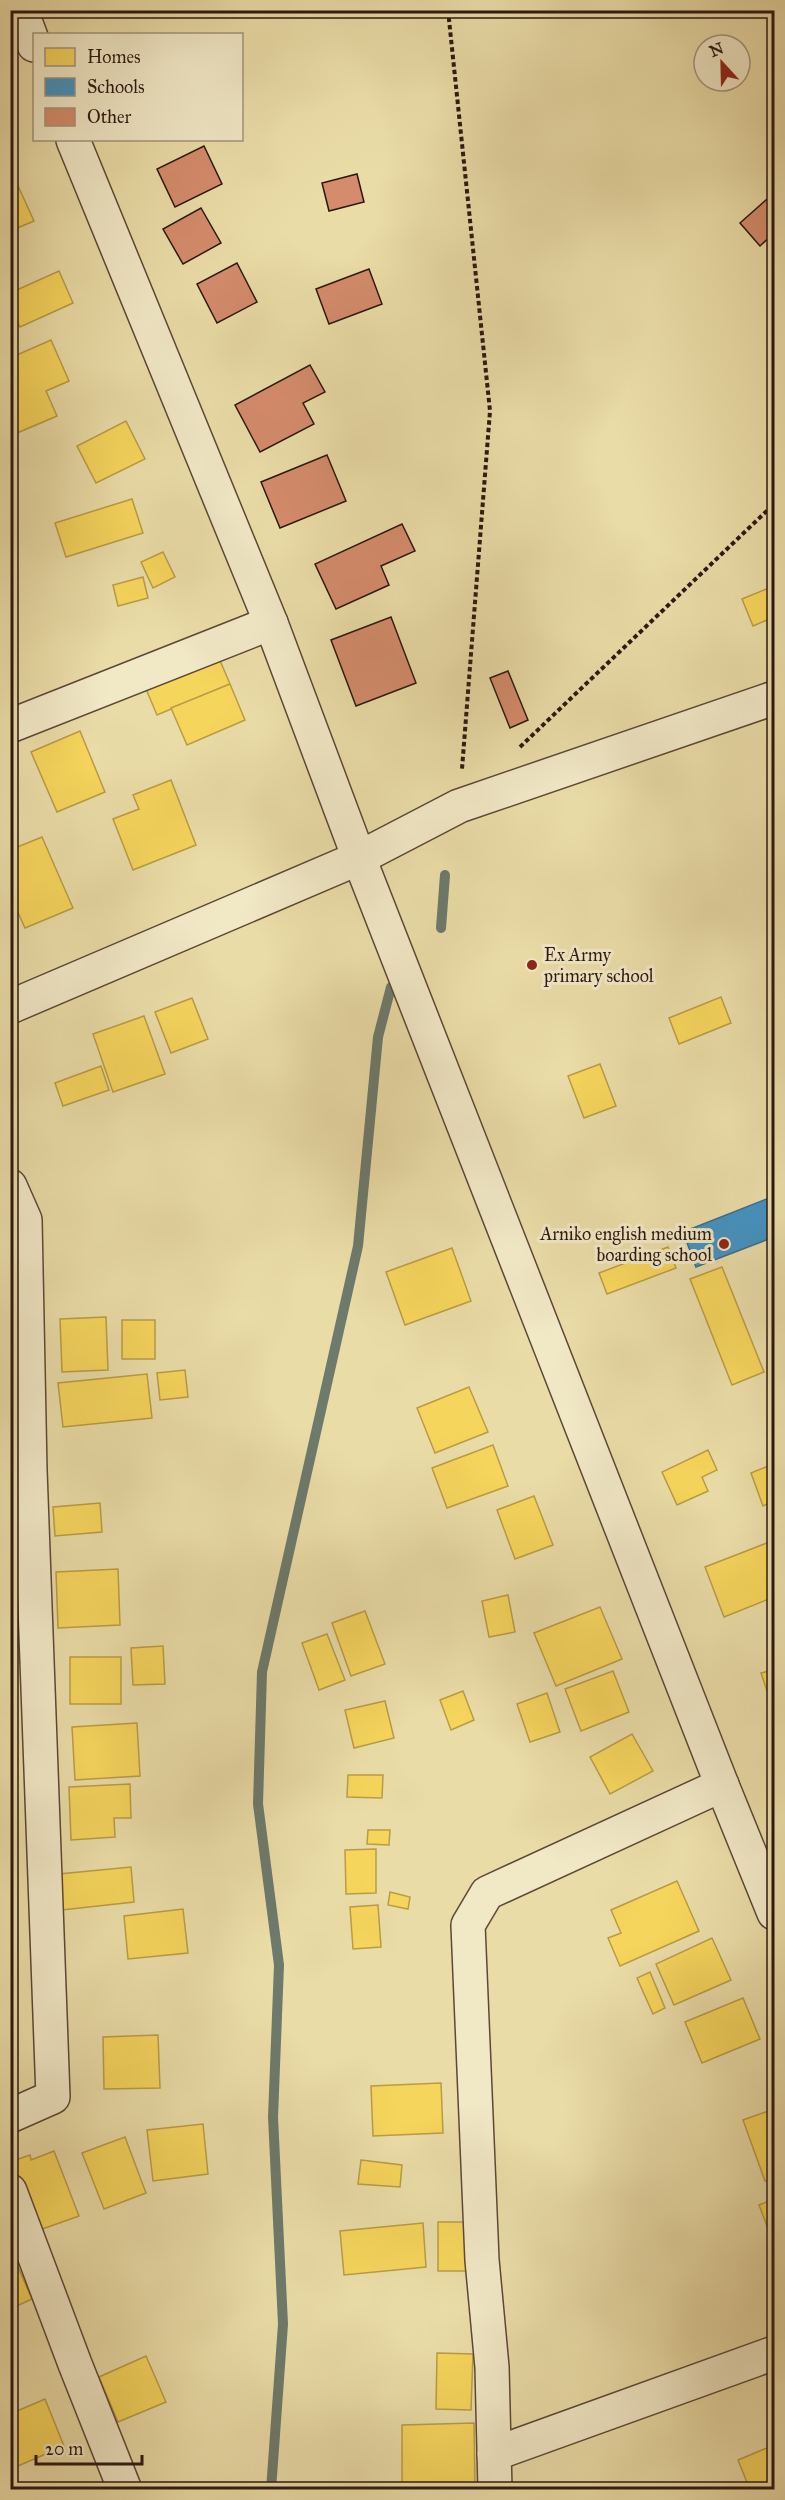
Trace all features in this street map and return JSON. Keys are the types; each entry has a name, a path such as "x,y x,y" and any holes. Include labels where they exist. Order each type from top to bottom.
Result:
{"street":[{"path":"21,10 33,42"},
{"path":"73,141 271,623 359,858 774,1913"},
{"path":"10,726 271,623"},
{"path":"10,1007 359,858 459,806 774,698"},
{"path":"10,1186 25,1220 20,1474 53,2097 10,2116"},
{"path":"495,2490 492,2367 482,2260 468,1925 487,1893 722,1785"},
{"path":"10,2191 125,2490"},
{"path":"494,2454 774,2353"}],"path":[{"path":"99,10 113,14 125,10"},
{"path":"448,10 490,411 459,806"},
{"path":"519,749 774,504"}],"building: Homes":[{"path":"14,177 34,221 10,231 10,178"},
{"path":"59,271 73,303 20,327 10,306 10,293"},
{"path":"51,340 69,381 46,391 57,416 10,436 10,358"},
{"path":"126,421 145,459 96,483 77,446"},
{"path":"132,499 143,533 66,557 55,523"},
{"path":"163,552 175,577 153,588 141,562"},
{"path":"143,577 148,598 118,606 113,585"},
{"path":"774,586 774,617 753,626 742,599"},
{"path":"216,651 230,684 157,715 143,682"},
{"path":"230,684 245,720 187,745 171,708"},
{"path":"80,731 105,792 57,812 31,752"},
{"path":"171,780 196,845 133,870 113,819 139,809 133,795"},
{"path":"42,837 73,908 25,928 10,895 10,850"},
{"path":"721,997 731,1023 679,1044 669,1018"},
{"path":"192,998 208,1039 171,1053 155,1012"},
{"path":"144,1016 165,1074 113,1092 93,1034"},
{"path":"600,1064 616,1106 584,1118 568,1076"},
{"path":"101,1066 109,1090 63,1106 55,1083"},
{"path":"668,1247 676,1268 607,1294 599,1273"},
{"path":"452,1248 471,1301 405,1325 386,1272"},
{"path":"722,1267 764,1372 732,1385 690,1279"},
{"path":"106,1317 108,1370 62,1372 60,1319"},
{"path":"122,1320 155,1320 155,1359 122,1359"},
{"path":"185,1370 188,1397 160,1400 157,1373"},
{"path":"147,1374 152,1418 63,1427 58,1383"},
{"path":"469,1387 488,1432 435,1453 417,1408"},
{"path":"493,1445 508,1486 447,1508 432,1468"},
{"path":"708,1450 717,1470 702,1477 708,1491 677,1505 662,1472"},
{"path":"771,1465 774,1474 774,1501 763,1506 751,1473"},
{"path":"534,1496 553,1545 515,1559 497,1510"},
{"path":"100,1503 102,1532 55,1536 53,1507"},
{"path":"772,1541 774,1597 724,1617 705,1567"},
{"path":"118,1569 120,1625 58,1628 56,1572"},
{"path":"508,1595 515,1632 489,1637 482,1601"},
{"path":"600,1607 622,1659 556,1686 534,1633"},
{"path":"365,1611 385,1664 351,1676 332,1623"},
{"path":"327,1634 345,1680 319,1690 302,1643"},
{"path":"163,1646 165,1684 133,1685 131,1648"},
{"path":"70,1657 121,1657 121,1704 70,1704"},
{"path":"613,1671 629,1712 581,1731 565,1689"},
{"path":"769,1671 774,1686 774,1712 761,1673"},
{"path":"463,1691 474,1720 451,1730 440,1700"},
{"path":"547,1693 560,1732 530,1742 517,1704"},
{"path":"385,1701 394,1738 354,1748 345,1710"},
{"path":"137,1723 140,1776 75,1780 72,1727"},
{"path":"632,1734 653,1771 610,1794 590,1757"},
{"path":"348,1775 383,1775 382,1798 347,1797"},
{"path":"130,1784 131,1818 114,1818 115,1837 71,1840 69,1787"},
{"path":"368,1830 390,1830 389,1845 367,1844"},
{"path":"376,1849 376,1893 346,1894 345,1850"},
{"path":"131,1867 134,1902 62,1910 59,1874"},
{"path":"677,1881 699,1931 620,1966 608,1938 621,1933 611,1910"},
{"path":"390,1892 410,1897 408,1909 388,1905"},
{"path":"378,1905 381,1947 353,1949 350,1907"},
{"path":"183,1909 188,1953 128,1959 124,1916"},
{"path":"712,1938 731,1980 674,2005 656,1964"},
{"path":"650,1972 665,2008 653,2014 637,1978"},
{"path":"743,1998 760,2039 702,2063 685,2022"},
{"path":"158,2035 160,2088 104,2089 103,2037"},
{"path":"441,2083 443,2133 373,2136 371,2086"},
{"path":"774,2109 774,2177 765,2181 743,2120"},
{"path":"203,2124 208,2174 153,2181 147,2130"},
{"path":"125,2137 146,2193 104,2209 82,2153"},
{"path":"54,2151 79,2216 34,2232 10,2172 10,2162 30,2155 31,2160"},
{"path":"361,2160 402,2165 400,2187 358,2184"},
{"path":"774,2199 774,2244 759,2205"},
{"path":"438,2222 470,2222 469,2271 438,2271"},
{"path":"423,2223 426,2267 344,2275 340,2231"},
{"path":"10,2249 32,2299 10,2309"},
{"path":"437,2353 473,2354 471,2410 436,2409"},
{"path":"146,2356 166,2402 118,2422 99,2377"},
{"path":"10,2368 18,2386 10,2389"},
{"path":"45,2399 64,2446 18,2466 10,2448 10,2414"},
{"path":"474,2423 475,2487 402,2489 402,2425"},
{"path":"774,2445 774,2490 750,2490 738,2460"}],"building: Schools":[{"path":"774,1196 774,1237 696,1267 683,1232"}],"building: Other":[{"path":"204,146 222,184 175,207 157,169"},
{"path":"357,174 364,202 329,211 322,183"},
{"path":"774,193 774,233 760,246 740,223"},
{"path":"201,208 221,243 183,264 163,229"},
{"path":"237,263 257,302 217,323 197,284"},
{"path":"369,269 382,304 329,324 316,289"},
{"path":"310,365 325,392 303,403 314,424 260,452 235,405"},
{"path":"327,455 346,501 280,528 261,482"},
{"path":"402,524 415,551 381,566 389,585 336,609 315,564"},
{"path":"391,617 416,683 356,706 331,640"},
{"path":"508,671 528,720 510,728 490,678"}],"waterway":[{"path":"441,928 445,875"},
{"path":"271,2490 283,2324 273,2117 279,1965 258,1804 262,1672 358,1246 378,1037 391,987"}],"place":[{"name":"Ex Army primary school","path":"532,965"},
{"name":"Arniko english medium boarding school","path":"724,1244"}]}
